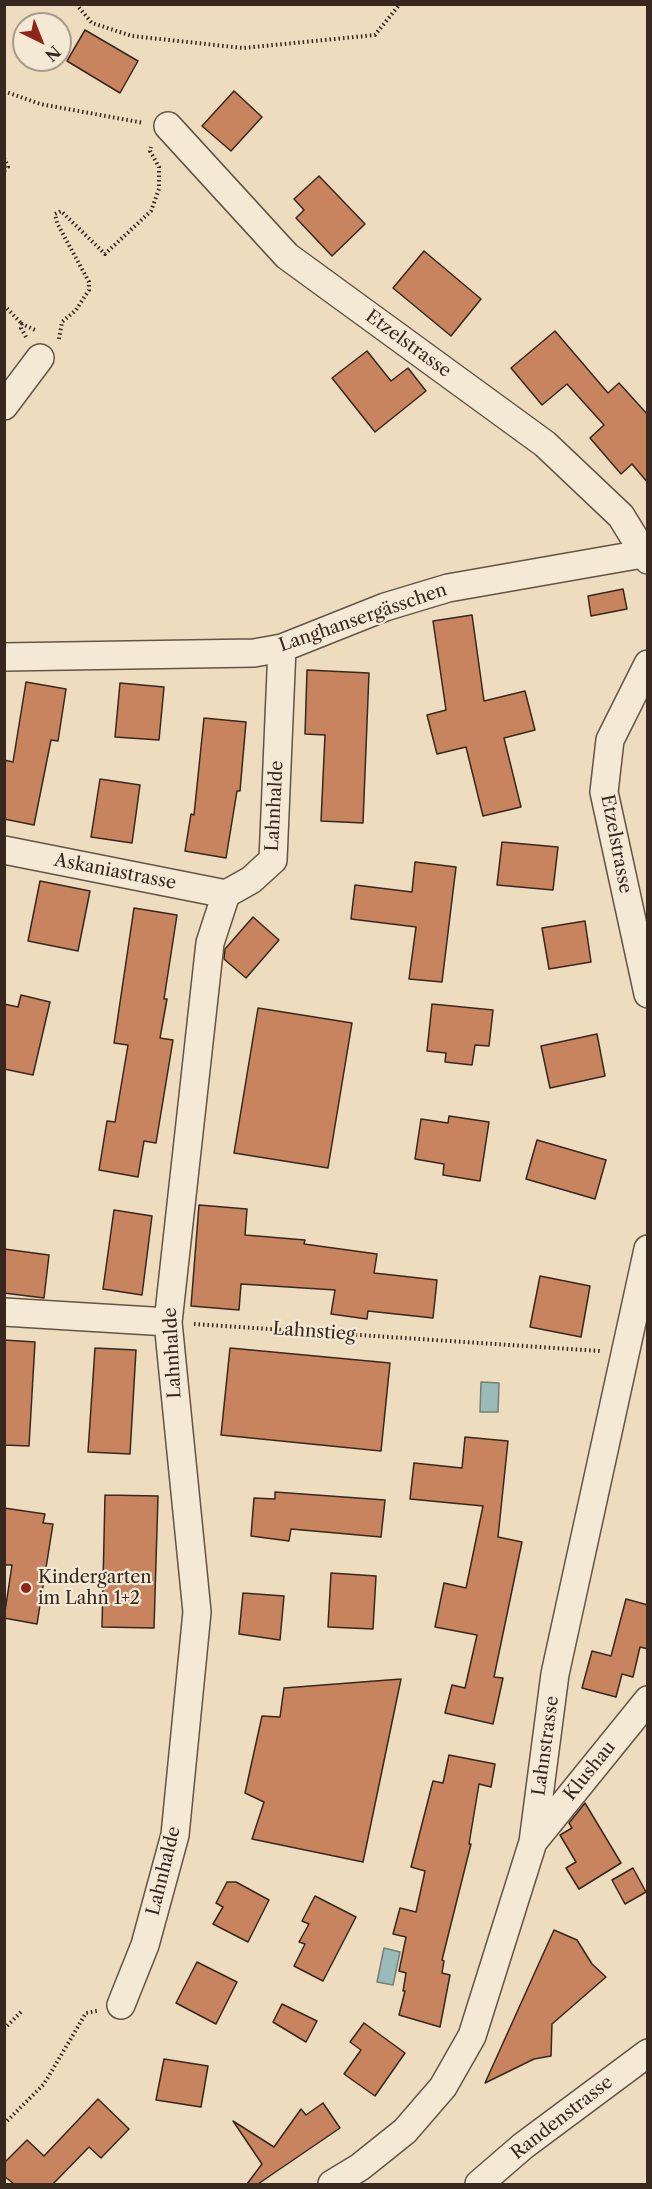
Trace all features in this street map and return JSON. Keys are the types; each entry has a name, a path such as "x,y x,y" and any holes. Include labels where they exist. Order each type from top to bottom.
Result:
{"street":[{"name":"Etzelstrasse","path":"160,135 287,256 545,444 621,516 646,556"},
{"path":"4,406 43,343"},
{"name":"Langhansergässchen","path":"4,657 254,653 282,648 386,607 448,588 646,556"},
{"name":"Lahnhalde","path":"121,2005 145,1944 175,1835 197,1612 168,1322 210,943 226,894 251,880 273,860 282,648"},
{"name":"Etzelstrasse","path":"648,664 610,740 604,792 648,994"},
{"name":"Askaniastrasse","path":"4,850 226,894"},
{"name":"Lahnstrasse","path":"332,2184 360,2167 405,2131 443,2087 472,2037 533,1842 555,1674 648,1249"},
{"path":"4,1312 168,1322"},
{"name":"Klushau","path":"533,1842 648,1700"},
{"name":"Randenstrasse","path":"479,2184 523,2146 648,2053"}],"path":[{"path":"76,4 92,23 132,36 243,48 375,35 400,4"},
{"path":"4,91 40,104 107,118 160,135 150,151 159,167 159,189 151,211 105,254 61,211 55,214 57,223 89,282 89,290 76,310 62,322 59,342 43,343 21,328 22,324"},
{"path":"4,158 9,167 4,171"},
{"path":"4,305 43,343"},
{"name":"Lahnstieg","path":"168,1322 624,1353"},
{"path":"4,2124 44,2084 86,2013 121,2005"},
{"path":"4,2029 21,2012"}],"water":[{"path":"481,1382 499,1383 498,1412 480,1412"},
{"path":"384,1948 400,1952 393,1985 377,1982"}],"building":[{"path":"85,30 138,61 120,93 72,64 72,52"},
{"path":"234,91 262,117 231,151 202,126"},
{"path":"319,176 365,224 332,256 296,218 304,210 294,199"},
{"path":"424,251 481,299 451,336 393,288"},
{"path":"555,331 608,393 619,383 648,415 648,483 632,464 621,474 590,438 604,425 567,384 542,405 511,368"},
{"path":"367,351 391,381 408,368 426,391 375,432 332,378"},
{"path":"623,589 627,609 591,616 588,596"},
{"path":"472,615 484,701 525,691 535,730 504,738 521,807 483,816 466,747 437,754 427,715 446,710 433,621"},
{"path":"307,670 369,673 363,823 321,821 325,735 305,734"},
{"path":"26,682 66,689 58,741 51,740 34,825 4,819 4,760 13,762"},
{"path":"120,683 164,687 159,740 115,737"},
{"path":"204,718 246,722 240,791 237,791 226,858 185,851 191,814 194,815"},
{"path":"100,779 140,785 132,843 91,837"},
{"path":"502,842 558,847 553,890 497,885"},
{"path":"415,862 456,867 442,982 409,979 416,927 351,919 355,885 412,892"},
{"path":"40,881 90,891 78,951 28,941"},
{"path":"134,908 177,915 160,1038 173,1040 156,1143 144,1141 138,1177 99,1170 107,1121 115,1122 128,1045 114,1043"},
{"path":"253,917 279,940 246,978 224,959 225,949"},
{"path":"585,921 591,962 549,969 542,928"},
{"path":"21,995 50,1002 33,1075 4,1069 4,1004 18,1007"},
{"path":"432,1004 493,1010 489,1046 475,1045 472,1065 445,1062 446,1053 427,1051"},
{"path":"258,1008 352,1023 328,1168 234,1153"},
{"path":"597,1034 605,1076 550,1088 541,1046"},
{"path":"449,1116 489,1122 480,1181 443,1175 444,1164 415,1159 421,1119 448,1123"},
{"path":"537,1140 606,1160 595,1199 526,1179"},
{"path":"199,1205 247,1209 245,1235 305,1240 304,1244 377,1254 374,1273 437,1280 433,1318 368,1311 367,1319 331,1314 335,1290 241,1284 239,1310 191,1306"},
{"path":"114,1210 152,1216 142,1295 103,1289"},
{"path":"4,1249 49,1255 44,1298 4,1293"},
{"path":"540,1276 590,1286 581,1337 530,1327"},
{"path":"4,1340 35,1342 29,1446 4,1445"},
{"path":"95,1348 136,1350 130,1454 88,1452"},
{"path":"230,1348 390,1363 381,1451 221,1435"},
{"path":"465,1437 508,1441 498,1537 522,1542 494,1677 503,1678 493,1724 445,1713 452,1685 465,1688 477,1635 435,1627 444,1583 466,1588 483,1506 410,1499 414,1463 462,1468"},
{"path":"275,1492 385,1500 381,1537 291,1529 289,1541 251,1536 254,1498 275,1499"},
{"path":"105,1495 158,1496 154,1628 102,1627"},
{"name":"Kindergarten im Lahn 1+2","path":"4,1508 45,1514 43,1523 53,1524 37,1624 4,1618 12,1565 4,1565"},
{"path":"331,1573 376,1576 373,1629 328,1627"},
{"path":"243,1593 284,1596 280,1640 239,1634"},
{"path":"626,1599 648,1605 648,1649 640,1647 633,1677 622,1674 616,1697 582,1688 592,1651 611,1656"},
{"path":"401,1679 363,1862 252,1839 264,1802 245,1793 262,1716 280,1717 284,1688"},
{"path":"449,1755 495,1764 491,1787 479,1784 469,1844 471,1844 442,1960 444,1961 442,1973 450,1975 440,2027 399,2015 405,1991 403,1991 406,1973 399,1971 406,1937 393,1934 400,1908 416,1912 425,1871 411,1867 433,1781 443,1783"},
{"path":"585,1803 621,1863 579,1889 566,1868 576,1862 560,1835 572,1828 569,1823"},
{"path":"633,1868 646,1892 625,1904 612,1880"},
{"path":"227,1882 236,1882 269,1900 248,1942 213,1924 223,1907 216,1903"},
{"path":"315,1896 356,1917 323,1981 294,1966 305,1944 299,1942 309,1924 302,1921"},
{"path":"554,1930 577,1940 592,1964 606,1977 552,2024 551,2056 534,2059 485,2083"},
{"path":"197,1962 237,1982 216,2024 176,2003"},
{"path":"282,2004 317,2021 306,2042 273,2022"},
{"path":"364,2023 405,2053 375,2096 344,2074 361,2050 350,2042"},
{"path":"164,2059 208,2066 201,2107 156,2100"},
{"path":"98,2099 129,2129 101,2158 89,2147 53,2184 14,2184 4,2176 4,2163 27,2140 44,2156"},
{"path":"323,2103 340,2128 258,2184 247,2184 262,2164 233,2121 274,2147 301,2109 306,2115"}],"place":[{"name":"Kindergarten im Lahn 1+2","path":"26,1588"}]}
